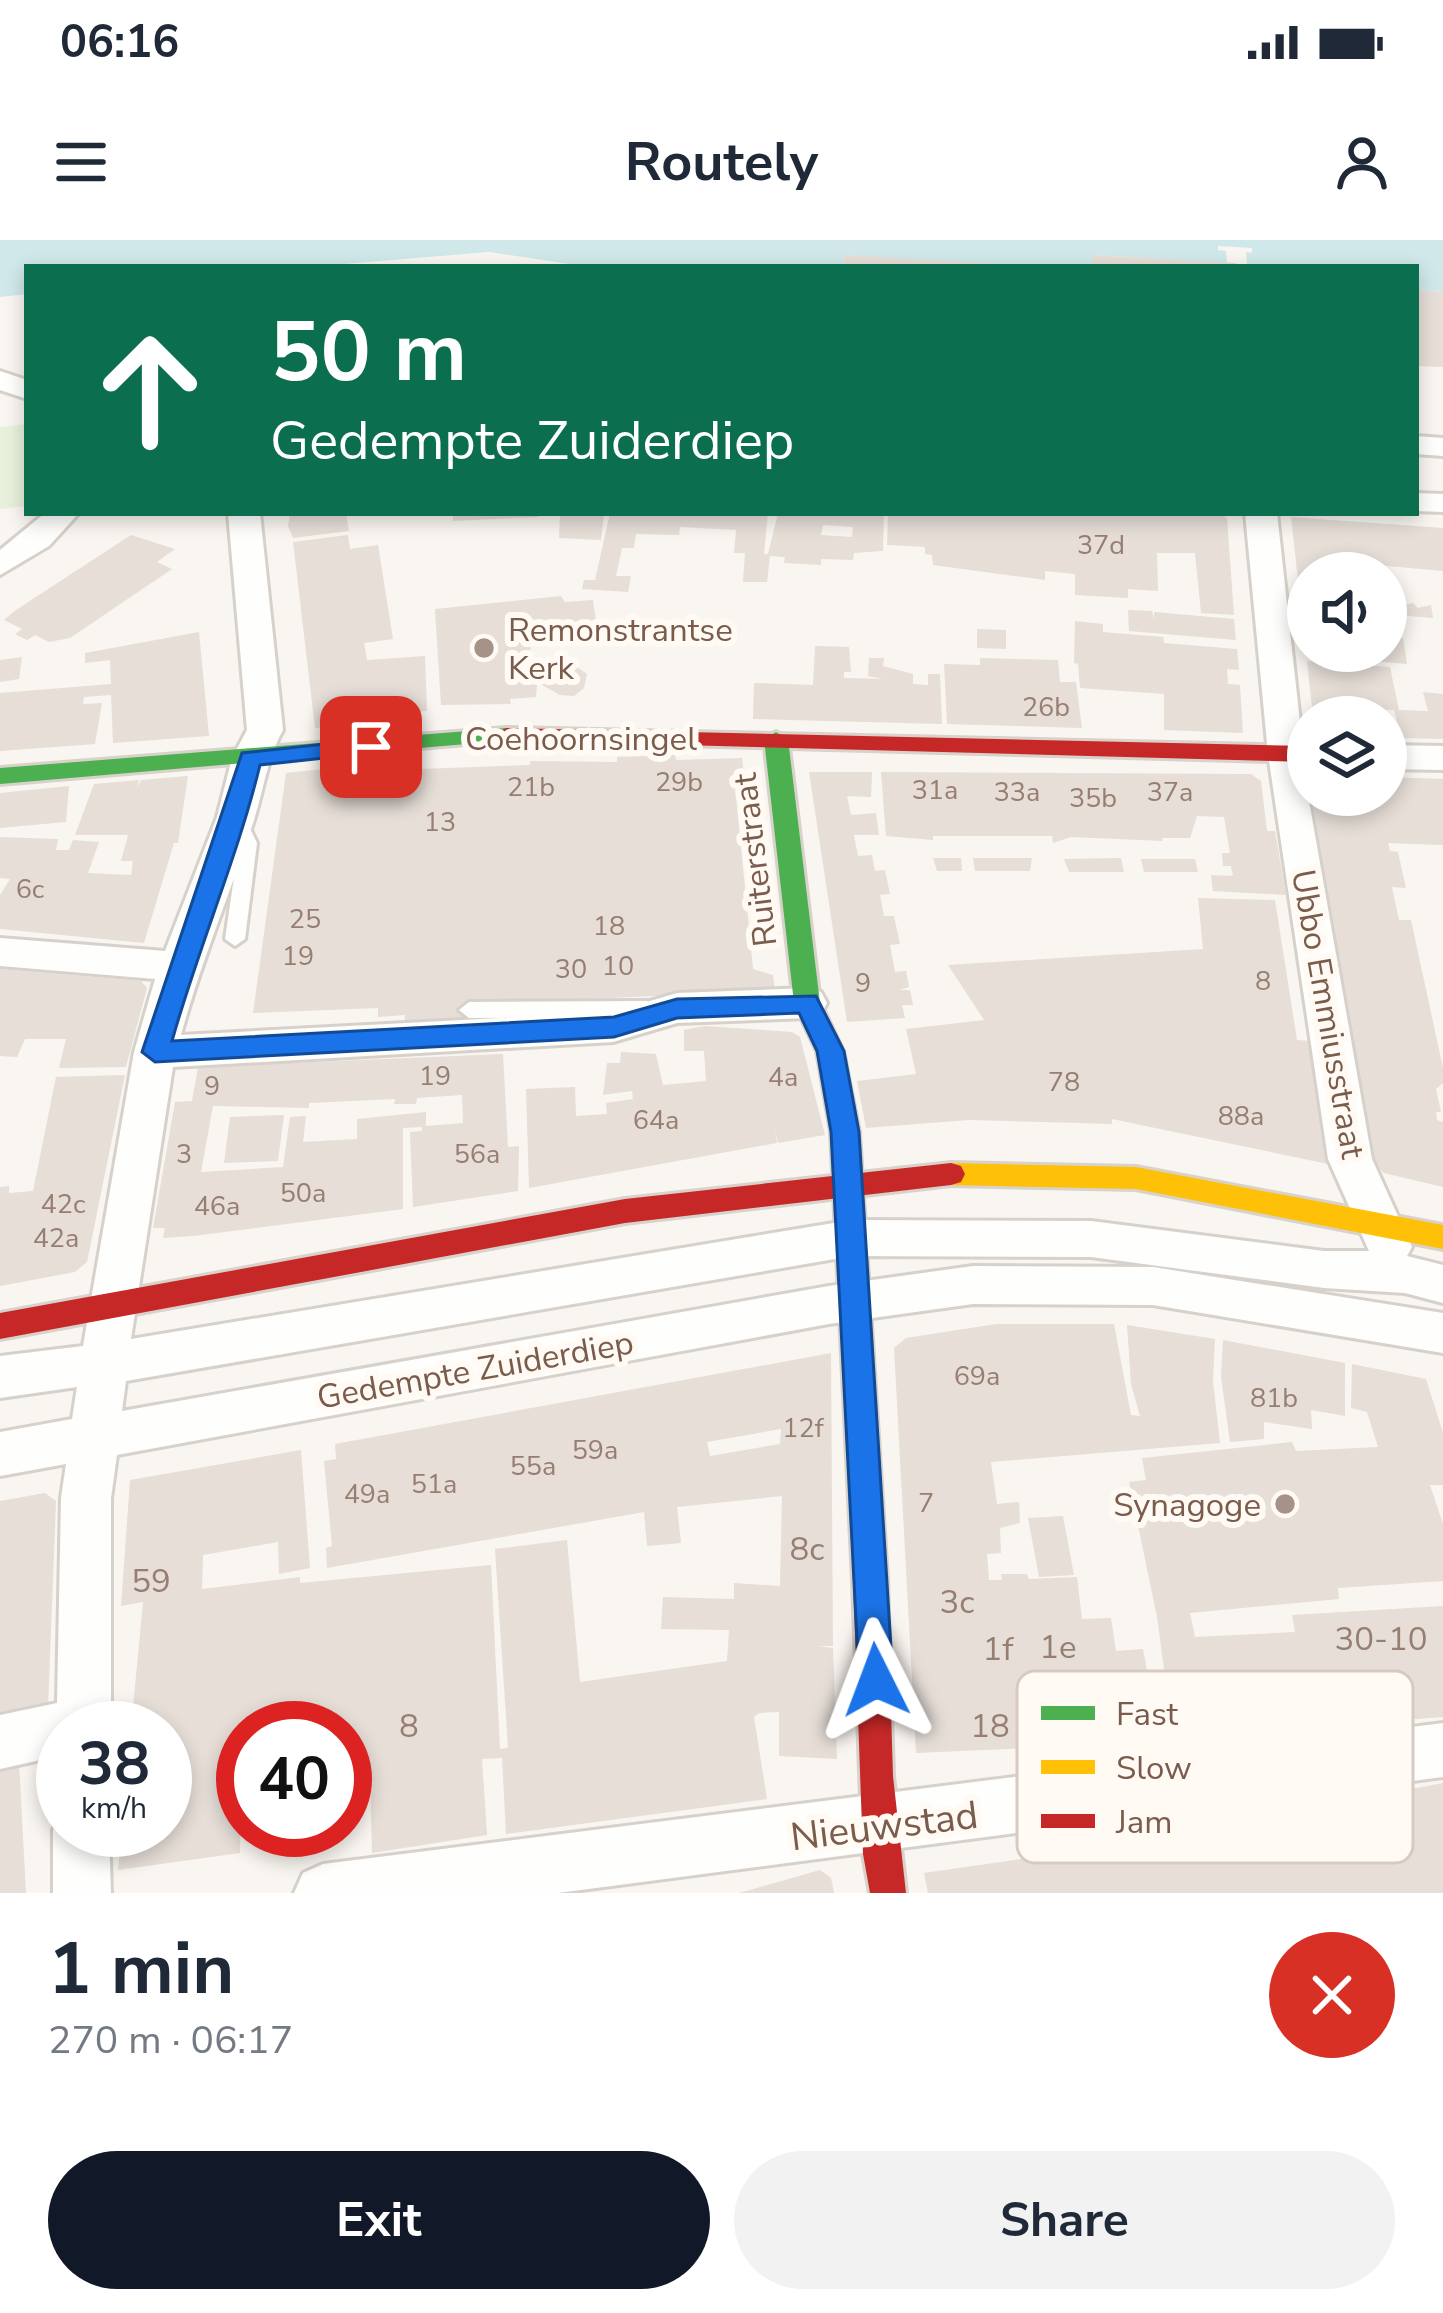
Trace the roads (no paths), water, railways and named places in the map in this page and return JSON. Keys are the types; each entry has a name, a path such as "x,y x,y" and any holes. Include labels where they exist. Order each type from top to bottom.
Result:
{"street":[{"path":"0,565 38,539 60,516"},
{"path":"75,1701 86,1498 112,1305 155,1052 179,967 236,817 250,758 265,730 244,516"},
{"name":"Ubbo Emmiusstraat","path":"1261,516 1288,696"},
{"name":"Coehoornsingel","path":"0,776 533,733 1287,754"},
{"name":"Ruiterstraat","path":"776,739 807,1003 840,1050 848,1182"},
{"path":"1407,757 1443,758"},
{"name":"Ubbo Emmiusstraat","path":"1305,816 1350,1159 1378,1224"},
{"path":"0,952 179,967"},
{"path":"155,1052 614,1027 677,1009 807,1003"},
{"path":"0,1327 625,1211 848,1182 991,1172 1136,1178 1443,1237"},
{"path":"848,1182 876,1680 875,1826 888,1893"},
{"name":"Gedempte Zuiderdiep","path":"0,1454 856,1300 973,1285 1092,1282 1214,1293 1437,1343 1423,1280 1378,1224"},
{"name":"Gedempte Zuiderdiep","path":"0,1377 190,1352 852,1238 902,1242 1091,1238 1334,1274 1423,1280"},
{"path":"0,1742 36,1735"},
{"name":"Nieuwstad","path":"1413,1754 1443,1750"},
{"name":"Nieuwstad","path":"323,1893 1017,1807"},
{"path":"81,1857 82,1893"}],"lane":[{"path":"235,940 248,843 236,817"},
{"path":"469,1010 677,1009"}],"water":[{"path":"0,240 1443,240 1443,292 1419,290 1419,264 1247,264 1246,252 1252,253 1252,248 1218,246 1226,251 1227,263 1093,255 1092,264 955,264 844,255 842,264 569,264 489,252 343,264 24,264 24,294 0,297"}],"place":[{"name":"Remonstrantse Kerk","path":"484,648"},
{"name":"Synagoge","path":"1285,1504"}]}
